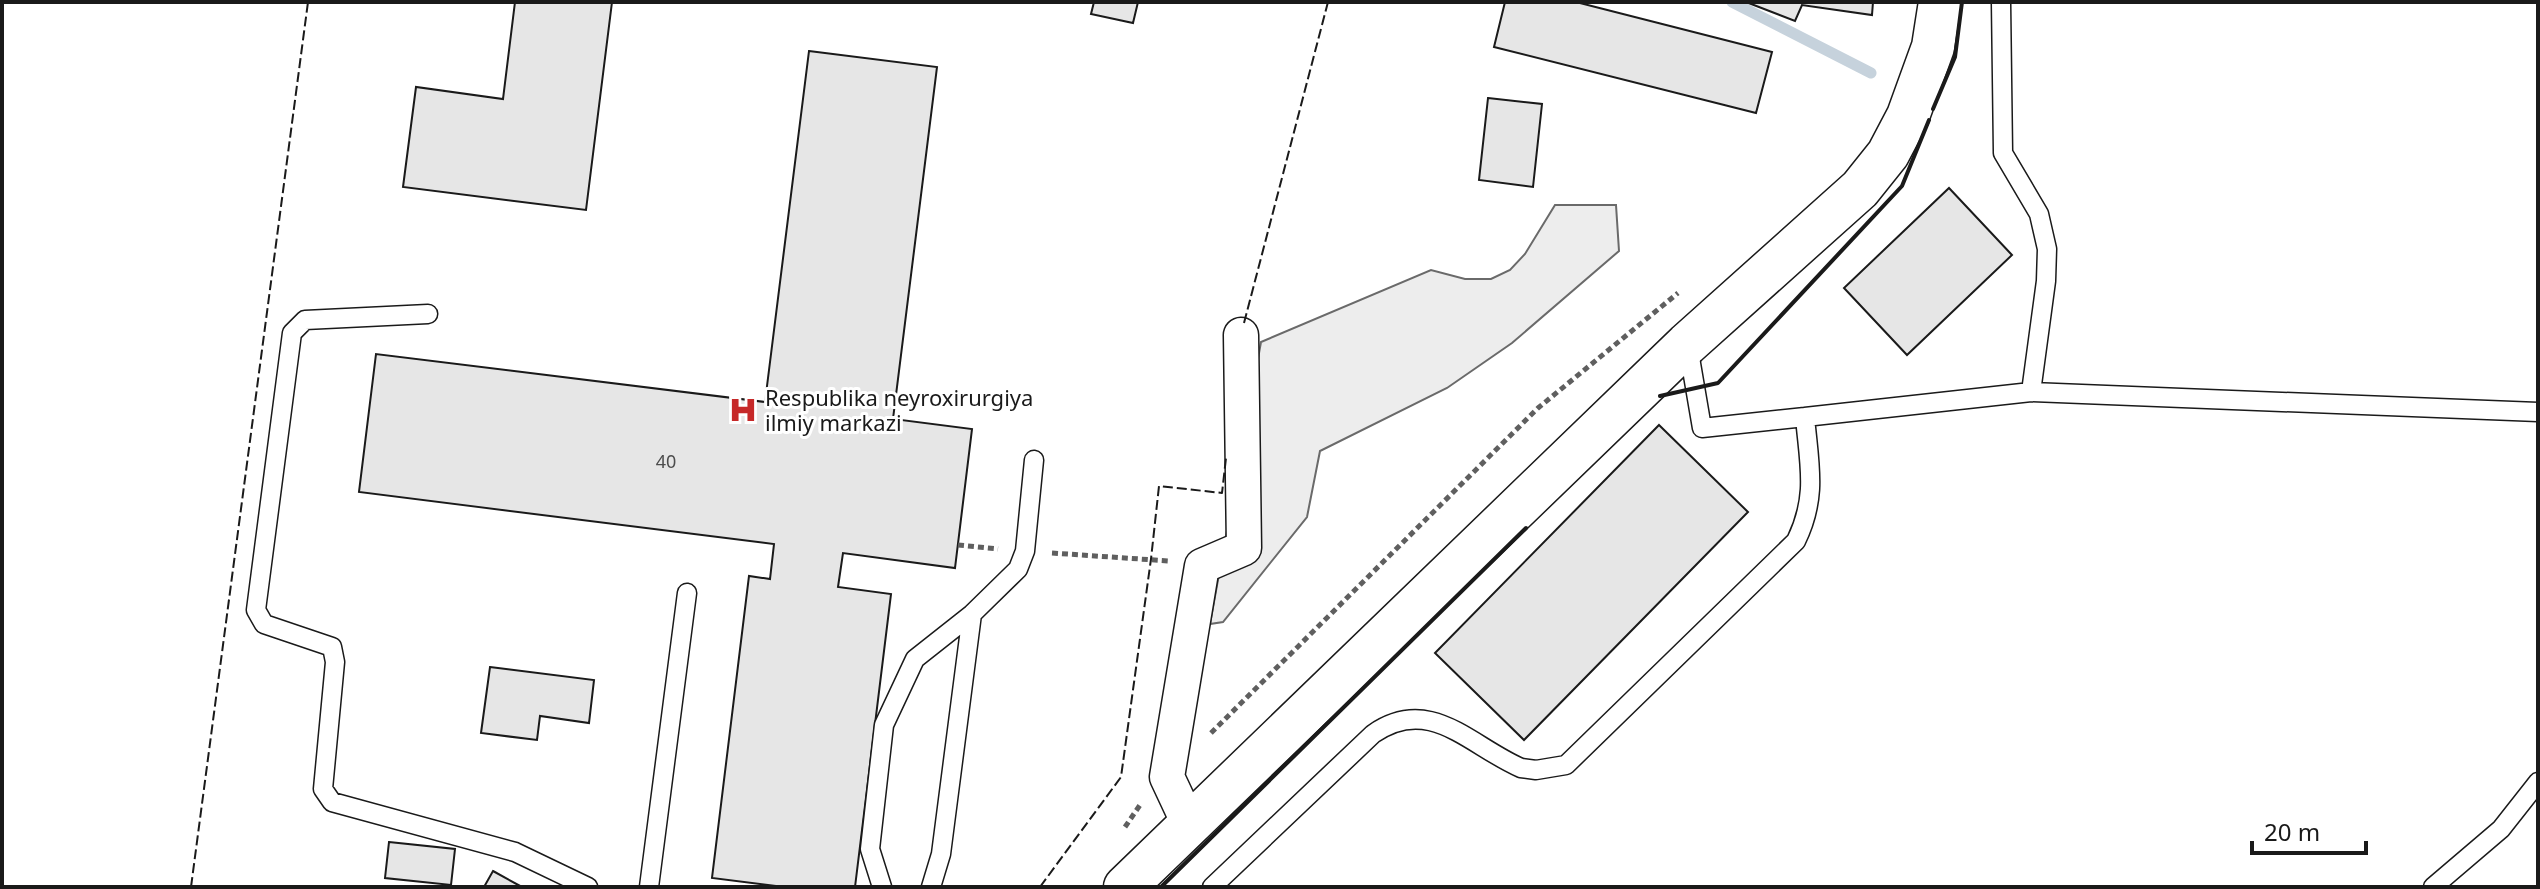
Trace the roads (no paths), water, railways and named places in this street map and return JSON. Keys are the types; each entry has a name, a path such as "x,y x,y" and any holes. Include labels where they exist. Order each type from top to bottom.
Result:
{"street":[{"path":"1125,887 1687,344 1845,205 1888,154 1917,94 1933,47 1940,2"},
{"path":"1189,824 1167,777 1202,566 1244,548 1241,335"}],"lane":[{"path":"2001,2 2003,153 2039,214 2047,249 2046,281 2031,392"},
{"path":"428,314 305,320 292,333 256,610 264,624 332,647 335,662 323,789 332,802 515,852 588,887"},
{"path":"1687,344 1702,428 2031,392 2538,412"},
{"path":"1212,887 1373,734 1389,723 1406,718 1441,722 1521,768 1536,770 1566,765 1796,541 1812,494 1805,417"},
{"path":"882,887 870,849 884,725 915,659 972,614 1018,569 1025,551 1034,460"},
{"path":"649,887 687,593"},
{"path":"931,887 941,854 972,614"},
{"path":"2433,887 2501,829 2538,782"}],"waterway":[{"path":"1732,2 1871,73"}],"place":[{"name":"Respublika neyroxirurgiya ilmiy markazi","path":"743,410"}]}
